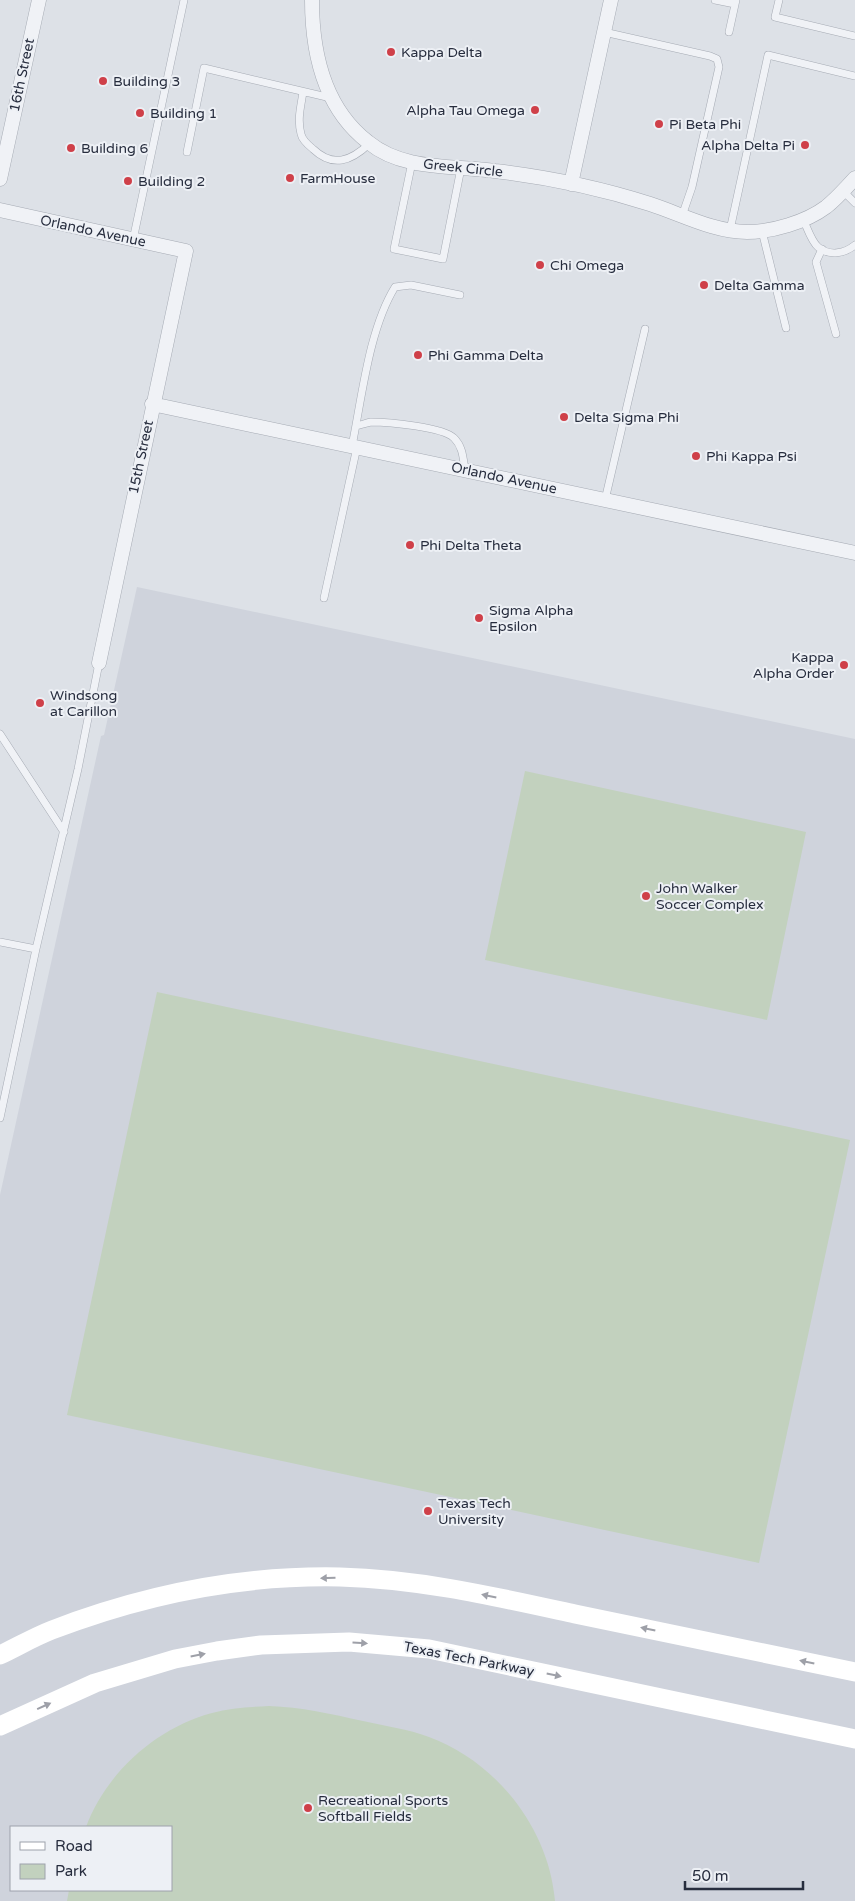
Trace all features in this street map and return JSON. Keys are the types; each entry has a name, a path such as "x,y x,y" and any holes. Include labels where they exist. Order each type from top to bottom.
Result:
{"main road":[{"path":"0,1655 49,1631 110,1609 186,1591 264,1579 340,1577 409,1582 476,1593 855,1672"},
{"name":"Texas Tech Parkway","path":"0,1726 95,1683 175,1659 261,1645 349,1642 429,1649 855,1739"}],"street":[{"name":"16th Street","path":"0,179 38,0"},
{"name":"Greek Circle","path":"312,0 315,48 324,81 332,98 350,126 369,144 394,157 424,165 495,171 570,184 649,204 697,222 746,232 762,231 793,224 824,208 855,178"},
{"path":"570,184 611,0"},
{"name":"Orlando Avenue","path":"0,210 186,251"},
{"name":"15th Street","path":"99,663 152,404 186,251"},
{"name":"Orlando Avenue","path":"152,404 855,553"}],"lane":[{"path":"133,240 184,0"},
{"path":"715,0 735,2 729,32"},
{"path":"779,0 775,17 855,36"},
{"path":"604,32 717,59 719,67 692,187 682,216"},
{"path":"730,230 768,55 855,76"},
{"path":"187,152 204,68 332,98"},
{"path":"303,92 298,121 302,137 323,158 339,160 356,156 369,144"},
{"path":"412,162 394,249 443,259 461,168"},
{"path":"843,191 855,203"},
{"path":"803,219 818,247 822,249 840,253 855,244"},
{"path":"762,231 786,328"},
{"path":"822,249 816,262 836,334"},
{"path":"324,598 355,447 356,426 374,341 384,305 395,287 411,285 460,295"},
{"path":"605,500 645,329"},
{"path":"356,426 369,422 399,424 429,429 453,436 462,448 465,470"},
{"path":"0,1118 36,949 78,769 99,663"},
{"path":"0,734 64,832"},
{"path":"0,942 36,949"}],"shaded area":[{"name":"Texas Tech University","path":"137,587 855,739 855,1901 0,1901 0,1195 101,736 104,735"}],"green space":[{"name":"John Walker Soccer Complex","path":"525,771 806,832 767,1020 485,960"},
{"path":"157,992 850,1140 759,1563 67,1415"},
{"name":"Recreational Sports Softball Fields","path":"269,1706 316,1711 413,1732 454,1748 477,1763 515,1801 530,1824 542,1849 551,1874 555,1901 67,1901 69,1891 172,1891 172,1826 86,1826 95,1807 120,1771 153,1741 191,1720 219,1711"}],"place":[{"name":"Kappa Delta","path":"391,52"},
{"name":"Building 3","path":"103,81"},
{"name":"Alpha Tau Omega","path":"535,110"},
{"name":"Building 1","path":"140,113"},
{"name":"Pi Beta Phi","path":"659,124"},
{"name":"Alpha Delta Pi","path":"805,145"},
{"name":"Building 6","path":"71,148"},
{"name":"FarmHouse","path":"290,178"},
{"name":"Building 2","path":"128,181"},
{"name":"Chi Omega","path":"540,265"},
{"name":"Delta Gamma","path":"704,285"},
{"name":"Phi Gamma Delta","path":"418,355"},
{"name":"Delta Sigma Phi","path":"564,417"},
{"name":"Phi Kappa Psi","path":"696,456"},
{"name":"Phi Delta Theta","path":"410,545"},
{"name":"Sigma Alpha Epsilon","path":"479,618"},
{"name":"Kappa Alpha Order","path":"844,665"},
{"name":"Windsong at Carillon","path":"40,703"},
{"name":"John Walker Soccer Complex","path":"646,896"},
{"name":"Texas Tech University","path":"428,1511"},
{"name":"Recreational Sports Softball Fields","path":"308,1808"}]}
